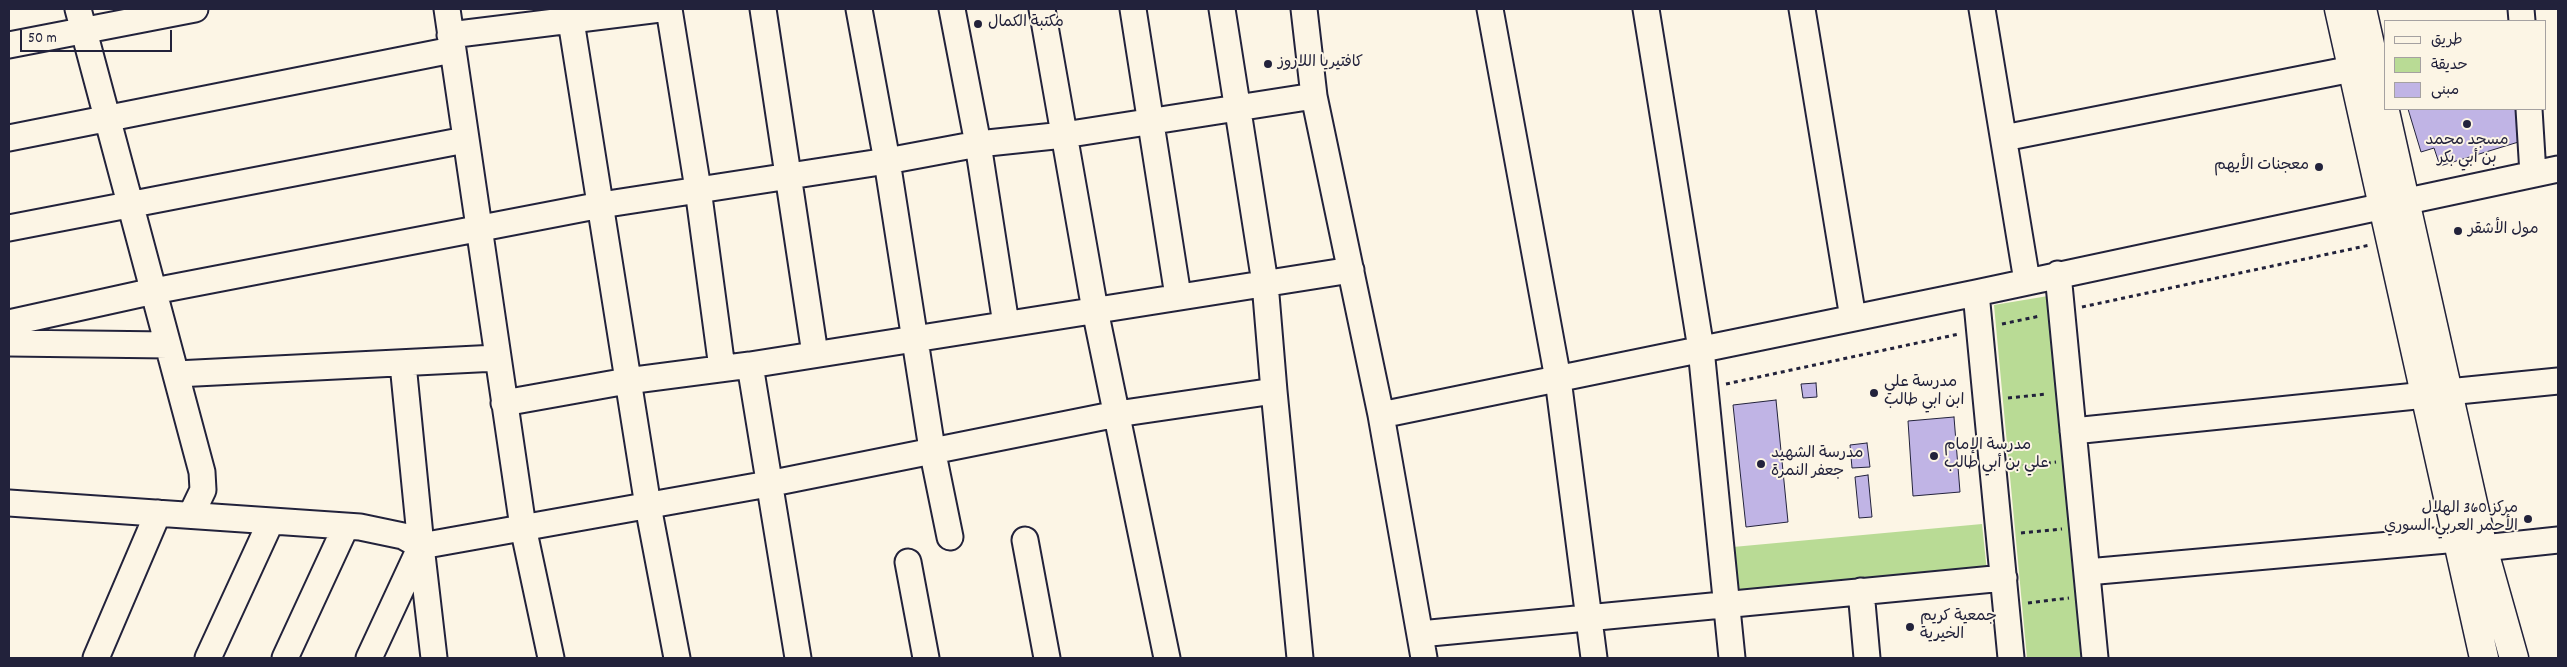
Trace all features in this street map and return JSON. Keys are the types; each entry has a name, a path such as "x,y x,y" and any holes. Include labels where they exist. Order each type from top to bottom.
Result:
{"main road":[{"path":"2339,9 2352,69 2395,204"},
{"path":"2362,9 2395,204 2437,393 2514,658"},
{"path":"2437,393 2458,539 2484,658"}],"street":[{"path":"9,45 81,20 195,9"},
{"path":"447,9 504,403 524,527 551,658"},
{"path":"9,138 451,43 517,18 571,20 633,10 660,9"},
{"path":"669,9 698,190 722,368"},
{"path":"763,9 815,354"},
{"path":"858,9 887,161 913,339 932,449 950,537"},
{"path":"952,9 978,144 1006,324"},
{"path":"1042,9 1095,310 1167,658"},
{"path":"1133,9 1152,120 1178,296"},
{"path":"1222,9 1266,282 1274,391 1300,658"},
{"path":"1304,9 1314,96 1381,415 1424,658"},
{"path":"1490,9 1558,379 1594,658"},
{"path":"1646,9 1701,349 1732,658"},
{"path":"1802,9 1853,318"},
{"path":"1982,9 2027,281"},
{"path":"81,20 202,472 203,490 190,515"},
{"path":"571,20 627,381 648,506 677,658"},
{"path":"2004,138 2352,69"},
{"path":"9,323 478,227 600,205 887,161 978,144 1064,135 1314,96"},
{"path":"2529,110 2533,174"},
{"path":"9,228 465,140"},
{"path":"1381,415 1976,293 2558,169"},
{"path":"504,403 627,381 750,365 1351,270"},
{"path":"2058,274 2095,658"},
{"path":"1976,293 2011,658"},
{"path":"9,344 168,345"},
{"path":"176,374 498,358"},
{"path":"404,364 421,546 434,658"},
{"path":"750,365 798,658"},
{"path":"2074,431 2558,381"},
{"path":"9,503 346,526 403,536 421,546 768,484 932,449 1117,414 1274,391"},
{"path":"96,658 158,512"},
{"path":"208,658 271,521"},
{"path":"285,658 346,526"},
{"path":"2088,584 2458,539"},
{"path":"1025,540 1047,658"},
{"path":"2483,548 2558,540"},
{"path":"369,658 421,546"},
{"path":"908,562 926,658"},
{"path":"1420,634 2004,578"},
{"path":"1860,591 1867,658"}],"path":[{"path":"1987,401 2070,391"},
{"path":"1993,469 2076,460"},
{"path":"2000,535 2083,528"},
{"path":"2006,605 2088,584"}],"green space":[{"path":"2048,296 2084,658 2027,658 1994,305"},
{"path":"1982,524 1987,572 1738,597 1733,547"}],"building":[{"name":"مسجد محمد بن أبي بكر","path":"2408,110 2516,110 2525,140 2440,166 2434,148 2421,152"},
{"path":"1816,383 1817,397 1803,398 1801,384"},
{"name":"مدرسة الشهيد جعفر النمرة","path":"1776,400 1788,522 1746,527 1733,405"},
{"name":"مدرسة الإمام علي بن أبي طالب","path":"1954,417 1960,492 1913,496 1908,421"},
{"path":"1867,443 1870,467 1852,468 1850,445"},
{"path":"1868,475 1872,517 1859,518 1855,477"}],"place":[{"name":"مكتبة الكمال","path":"978,24"},
{"name":"كافتيريا اللاروز","path":"1268,64"},
{"name":"مسجد محمد بن أبي بكر","path":"2467,124"},
{"name":"معجنات الأيهم","path":"2319,167"},
{"name":"مول الأشقر","path":"2458,231"},
{"name":"مدرسة علي ابن ابي طالب","path":"1874,393"},
{"name":"مدرسة الإمام علي بن أبي طالب","path":"1934,456"},
{"name":"مدرسة الشهيد جعفر النمرة","path":"1761,464"},
{"name":"مركز 360 الهلال الأحمر العربي السوري","path":"2528,519"},
{"name":"جمعية كريم الخيرية","path":"1910,627"}]}
